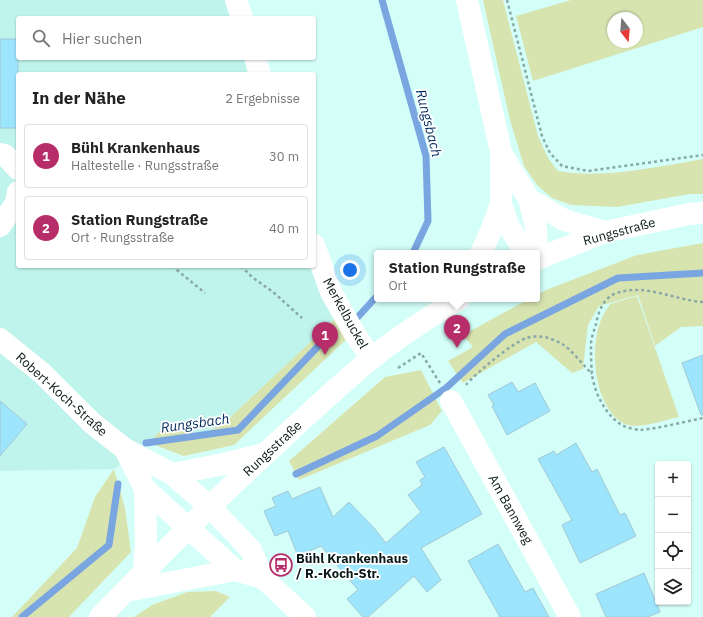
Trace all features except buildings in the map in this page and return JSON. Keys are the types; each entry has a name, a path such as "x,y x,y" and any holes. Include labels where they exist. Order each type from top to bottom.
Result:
{"street":[{"path":"236,0 241,16"},
{"path":"467,0 501,152 501,204 508,226 520,244 527,250"},
{"path":"256,60 259,72"},
{"path":"501,152 529,199 536,228 537,250"},
{"path":"0,154 5,156 16,167"},
{"path":"529,199 564,220 605,232"},
{"path":"0,226 16,203"},
{"path":"482,250 491,231 501,204"},
{"name":"Rungsstraße","path":"540,258 605,232 689,214 703,213"},
{"name":"Merkelbuckel","path":"316,251 331,292 356,336 372,358"},
{"name":"Rungsstraße","path":"100,617 210,507 265,454 328,397 372,358 407,332 455,302"},
{"name":"Robert-Koch-Straße","path":"0,340 42,373 92,423 125,449 172,474 210,507 251,550 263,578 305,617"},
{"name":"Am Bannweg","path":"447,393 570,617"},
{"name":"Robert-Koch-Straße","path":"125,449 144,489 235,570 263,578"},
{"path":"172,474 265,454"},
{"path":"144,489 146,543 144,572"},
{"path":"126,591 235,570"}],"path":[{"path":"506,0 542,136 550,153 562,166 588,171 703,155"},
{"path":"174,268 205,293"},
{"path":"243,268 302,318"},
{"path":"703,302 694,302 653,291 630,290 613,295 606,300 598,315 591,343 592,375 595,386 603,404 612,417 625,426 639,430 703,418"},
{"path":"372,358 388,376 421,353 447,393 475,375 509,348 526,338 546,337 564,344 592,375"}],"shaded area":[{"path":"0,0 230,0 234,16 16,16 16,60 248,60 251,72 16,72 16,268 312,268 338,316 221,426 200,434 163,428 149,443 114,469 0,471"}],"green space":[{"path":"483,0 503,0 538,136 548,158 558,171 594,174 612,173 703,159 703,194 690,194 617,207 571,205 552,198 537,185 524,166 510,120"},
{"path":"571,0 703,0 703,27 643,46 643,12 607,12 607,48 637,48 533,81 516,16"},
{"path":"703,243 703,326 681,327 655,346 638,295 599,306 588,325 583,369 572,373 536,342 463,383 448,361 473,347 463,335 524,302 540,302 540,293 546,290 637,255"},
{"path":"637,296 679,417 652,424 630,426 615,417 606,406 597,377 595,346 597,332 602,318 610,304"},
{"path":"338,316 350,336 234,445 184,456 149,443 163,428 200,434 221,426"},
{"path":"421,370 442,411 430,425 299,480 289,461 385,377"},
{"path":"114,469 125,508 131,552 69,617 12,617 77,548 95,497"},
{"path":"216,591 230,597 210,617 134,617 152,605 187,592"}],"waterway":[{"name":"Rungsbach","path":"382,0 426,156 428,221 414,250"},
{"path":"296,474 377,436 446,388 505,334 618,278 703,273"},
{"name":"Rungsbach","path":"356,319 374,299"},
{"name":"Rungsbach","path":"146,443 238,430 328,336"},
{"name":"Rungsbach","path":"22,617 109,545 118,484"}],"place":[{"name":"Station Rungstraße","path":"457,348"},
{"name":"Bühl Krankenhaus","path":"325,355"},
{"name":"Bühl Krankenhaus / R.-Koch-Str.","path":"281,565"}]}
